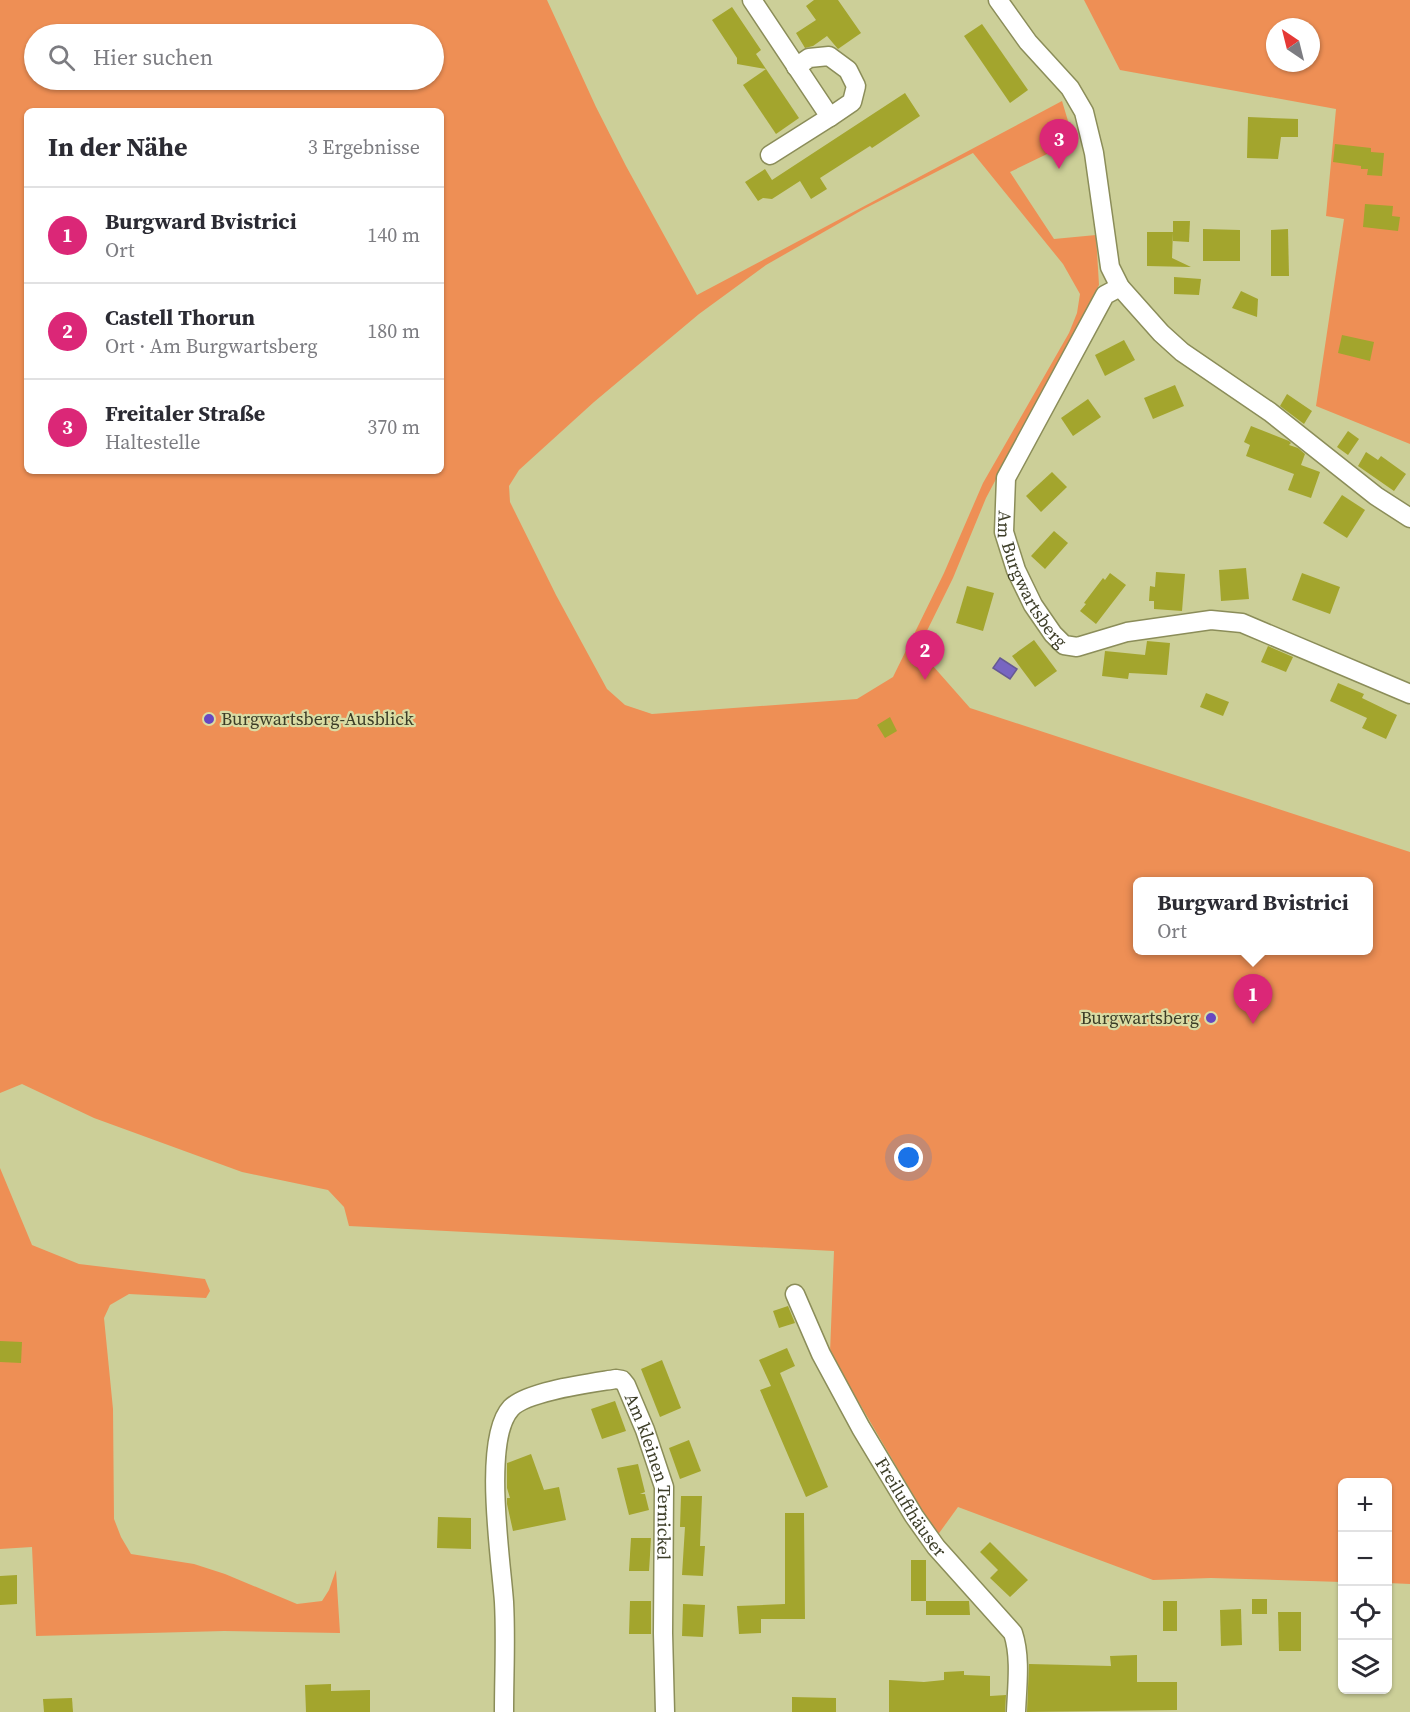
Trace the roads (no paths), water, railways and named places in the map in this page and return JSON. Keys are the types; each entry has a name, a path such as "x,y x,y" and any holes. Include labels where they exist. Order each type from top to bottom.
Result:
{"street":[{"path":"752,0 830,117"},
{"path":"998,0 1028,42 1070,88 1084,112 1094,153 1110,267 1120,287 1161,333 1182,352 1270,412 1382,500 1410,518"},
{"path":"770,155 852,102 856,86 848,70 829,56 809,58 796,67"},
{"name":"Am Burgwartsberg","path":"1120,287 1105,296 1006,478 1004,532 1016,570 1033,605 1053,634 1064,645 1077,647 1127,632 1211,620 1242,623 1410,694"},
{"name":"Freilufthäuser","path":"795,1294 821,1354 861,1428 914,1516 936,1546 1013,1633 1017,1655 1016,1712"},
{"name":"Am kleinen Ternickel","path":"504,1712 504,1605 494,1473 497,1445 503,1423 511,1408 526,1398 616,1379 622,1380 626,1385 645,1430 664,1487 665,1712"}],"place":[{"name":"Freitaler Straße","path":"1059,169"},
{"name":"Castell Thorun","path":"925,680"},
{"name":"Burgwartsberg-Ausblick","path":"209,719"},
{"name":"Burgwartsberg","path":"1211,1018"},
{"name":"Burgward Bvistrici","path":"1253,1024"}]}
